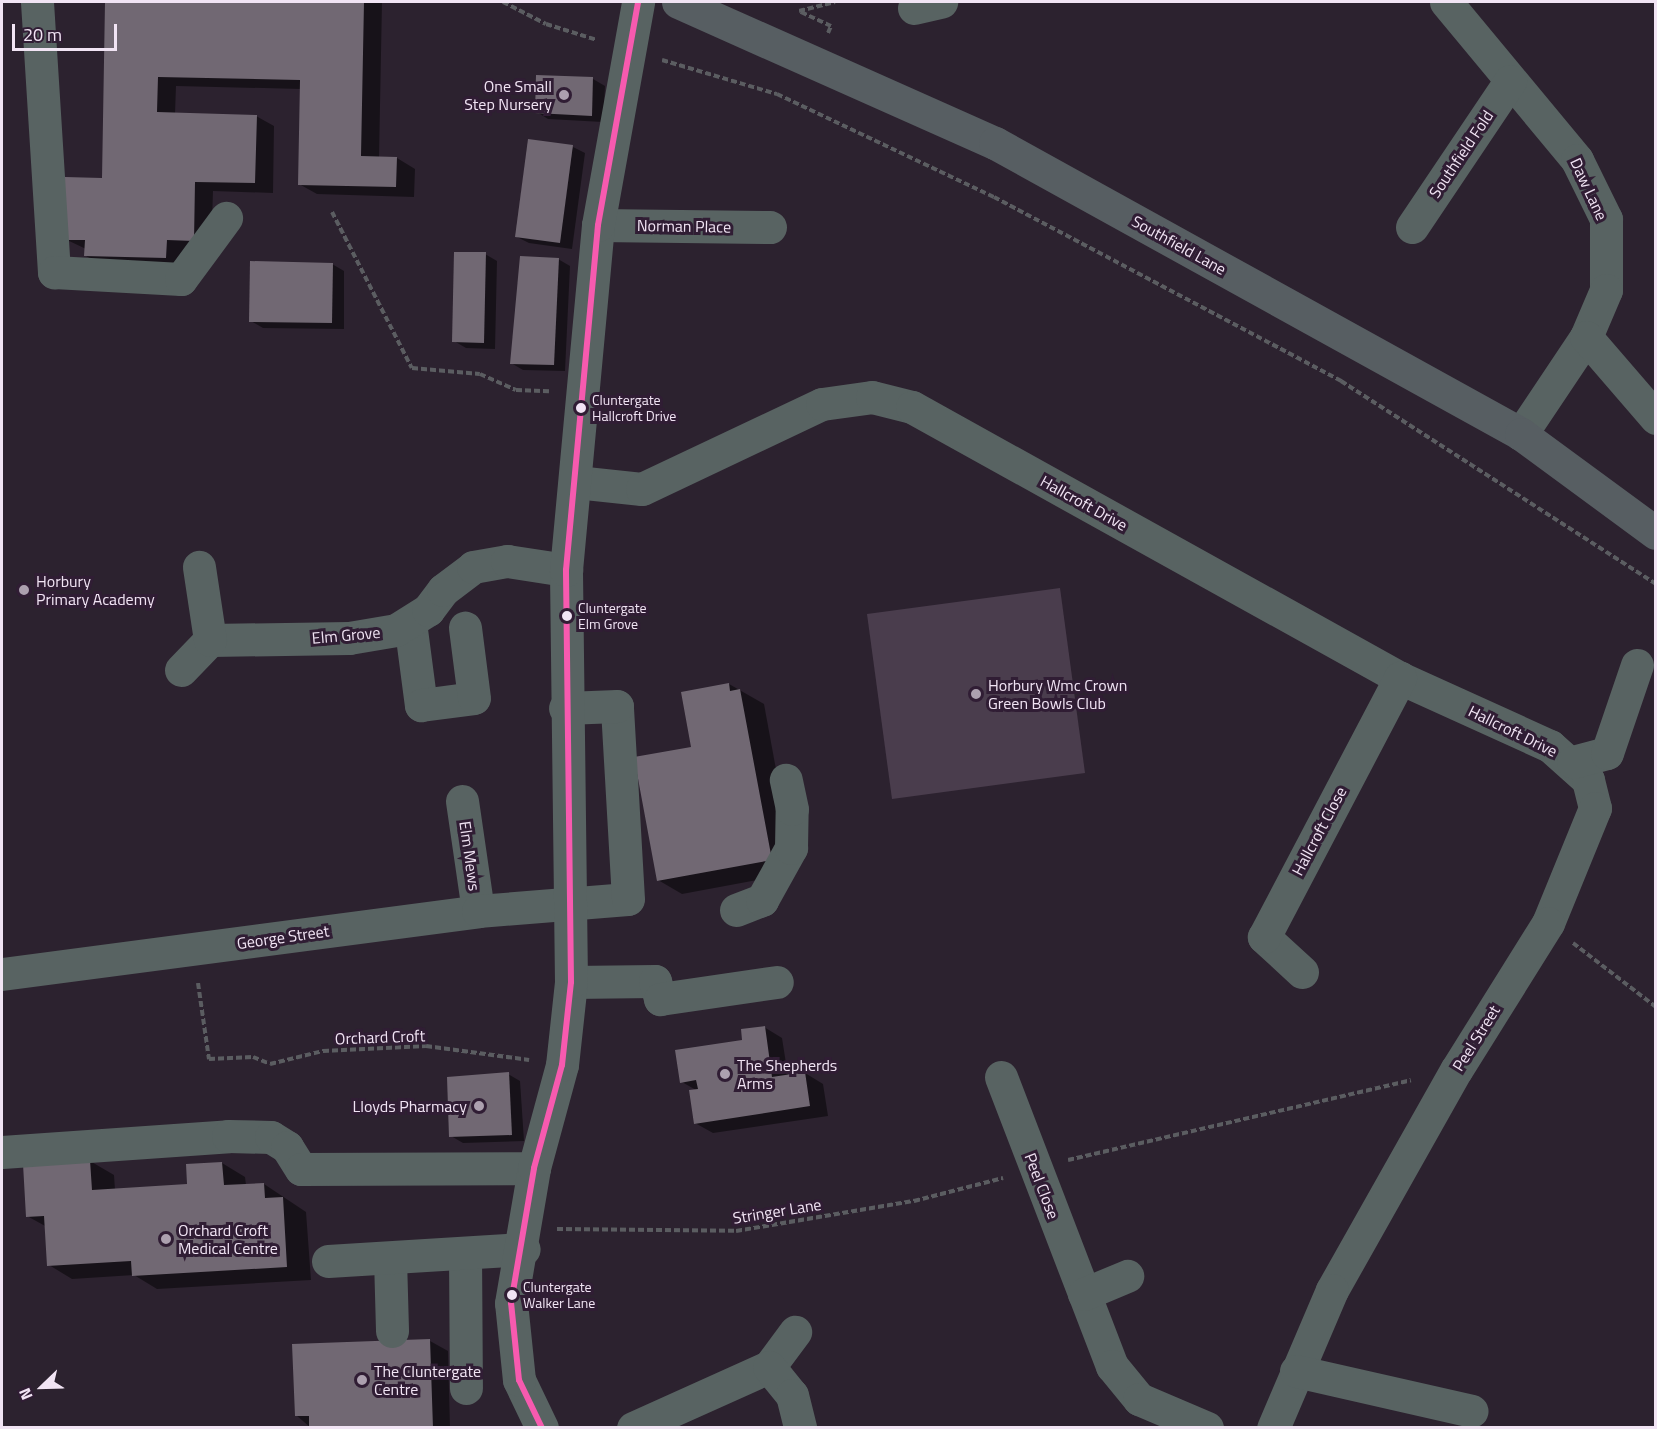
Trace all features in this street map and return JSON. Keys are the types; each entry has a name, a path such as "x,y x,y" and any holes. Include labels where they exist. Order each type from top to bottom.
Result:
{"highway":[{"name":"Southfield Lane","path":"678,2 995,143 1521,434 1656,533"}],"street":[{"path":"37,2 54,272 181,279 226,218"},
{"path":"542,1428 519,1380 511,1303 524,1249 534,1167 562,1065 571,982 566,902 566,570 576,482 598,225 638,2"},
{"name":"Daw Lane","path":"1446,2 1577,160 1606,219 1606,290 1586,337 1521,434"},
{"name":"Southfield Fold","path":"1412,227 1510,81"},
{"name":"Norman Place","path":"598,225 770,227"},
{"path":"1586,337 1656,418"},
{"name":"Hallcroft Drive","path":"576,482 642,489 822,404 872,397 912,407 1400,678 1573,762"},
{"name":"Elm Grove","path":"210,640 349,638 396,630 410,622 473,567 507,561 566,570"},
{"path":"181,670 210,640 199,567"},
{"path":"410,622 421,705 474,698 465,628"},
{"path":"1573,762 1607,753 1637,665"},
{"name":"Hallcroft Close","path":"1302,972 1264,937 1400,678"},
{"name":"George Street","path":"2,974 478,911 566,902 628,899 617,706 566,708"},
{"name":"Peel Street","path":"1273,1428 1332,1290 1456,1070 1548,923 1595,808 1588,780 1573,762"},
{"path":"736,910 762,900 791,848 792,809 786,780"},
{"name":"Elm Mews","path":"462,801 478,911"},
{"path":"571,982 655,981 660,999 777,982"},
{"name":"Peel Close","path":"1001,1077 1084,1294 1124,1385 1139,1399 1207,1428"},
{"path":"2,1152 228,1136 271,1137 287,1147 301,1169 534,1167"},
{"path":"327,1262 524,1249"},
{"path":"465,1253 466,1388"},
{"path":"390,1258 392,1331"},
{"path":"1084,1294 1127,1276"},
{"path":"633,1428 769,1367 795,1332"},
{"path":"769,1367 792,1395 800,1428"},
{"path":"1296,1371 1472,1411"}],"path":[{"path":"502,2 546,24 777,94 994,197 1341,381 1656,584"},
{"path":"332,212 412,368 480,374 516,390 583,393"},
{"path":"1548,923 1656,1007"},
{"name":"Orchard Croft","path":"193,949 209,1059 253,1057 270,1064 323,1051 426,1046 562,1065"},
{"name":"Stringer Lane","path":"578,1230 736,1231 976,1187 1035,1168 1456,1070"}],"shaded area":[{"name":"Horbury Wmc Crown Green Bowls Club","path":"1060,588 1085,773 892,799 867,614"}],"building":[{"path":"105,2 364,2 361,156 397,157 396,187 298,185 300,80 158,77 157,112 257,115 255,183 195,182 194,241 167,240 166,258 84,256 85,240 64,240 65,177 102,178"},
{"name":"One Small Step Nursery","path":"536,75 593,77 592,116 535,113"},
{"path":"528,139 573,145 560,243 515,237"},
{"path":"454,252 486,252 484,343 452,342"},
{"path":"520,256 559,258 554,365 510,364"},
{"path":"250,261 333,263 332,323 249,322"},
{"path":"729,683 730,691 740,689 772,860 657,881 634,757 691,747 681,692"},
{"name":"The Shepherds Arms","path":"765,1026 772,1077 805,1072 810,1106 694,1124 689,1090 698,1089 696,1080 680,1083 675,1050 742,1040 741,1029"},
{"name":"Lloyds Pharmacy","path":"509,1072 512,1135 449,1137 447,1077"},
{"name":"Orchard Croft Medical Centre","path":"90,1160 92,1190 187,1184 186,1164 222,1162 224,1185 264,1183 265,1198 283,1197 287,1267 132,1276 131,1261 47,1266 44,1216 26,1217 23,1164"},
{"name":"The Cluntergate Centre","path":"430,1339 433,1428 309,1428 309,1416 295,1416 292,1344"}],"transit line":[{"path":"542,1428 519,1380 511,1303 534,1168 562,1065 571,982 566,570 598,225 638,2"}],"place":[{"name":"One Small Step Nursery","path":"564,95"},
{"name":"Cluntergate Hallcroft Drive","path":"581,408"},
{"name":"Horbury Primary Academy","path":"24,590"},
{"name":"Cluntergate Elm Grove","path":"567,616"},
{"name":"Horbury Wmc Crown Green Bowls Club","path":"976,694"},
{"name":"The Shepherds Arms","path":"725,1074"},
{"name":"Lloyds Pharmacy","path":"479,1106"},
{"name":"Orchard Croft Medical Centre","path":"166,1239"},
{"name":"Cluntergate Walker Lane","path":"512,1295"},
{"name":"The Cluntergate Centre","path":"362,1380"}]}
